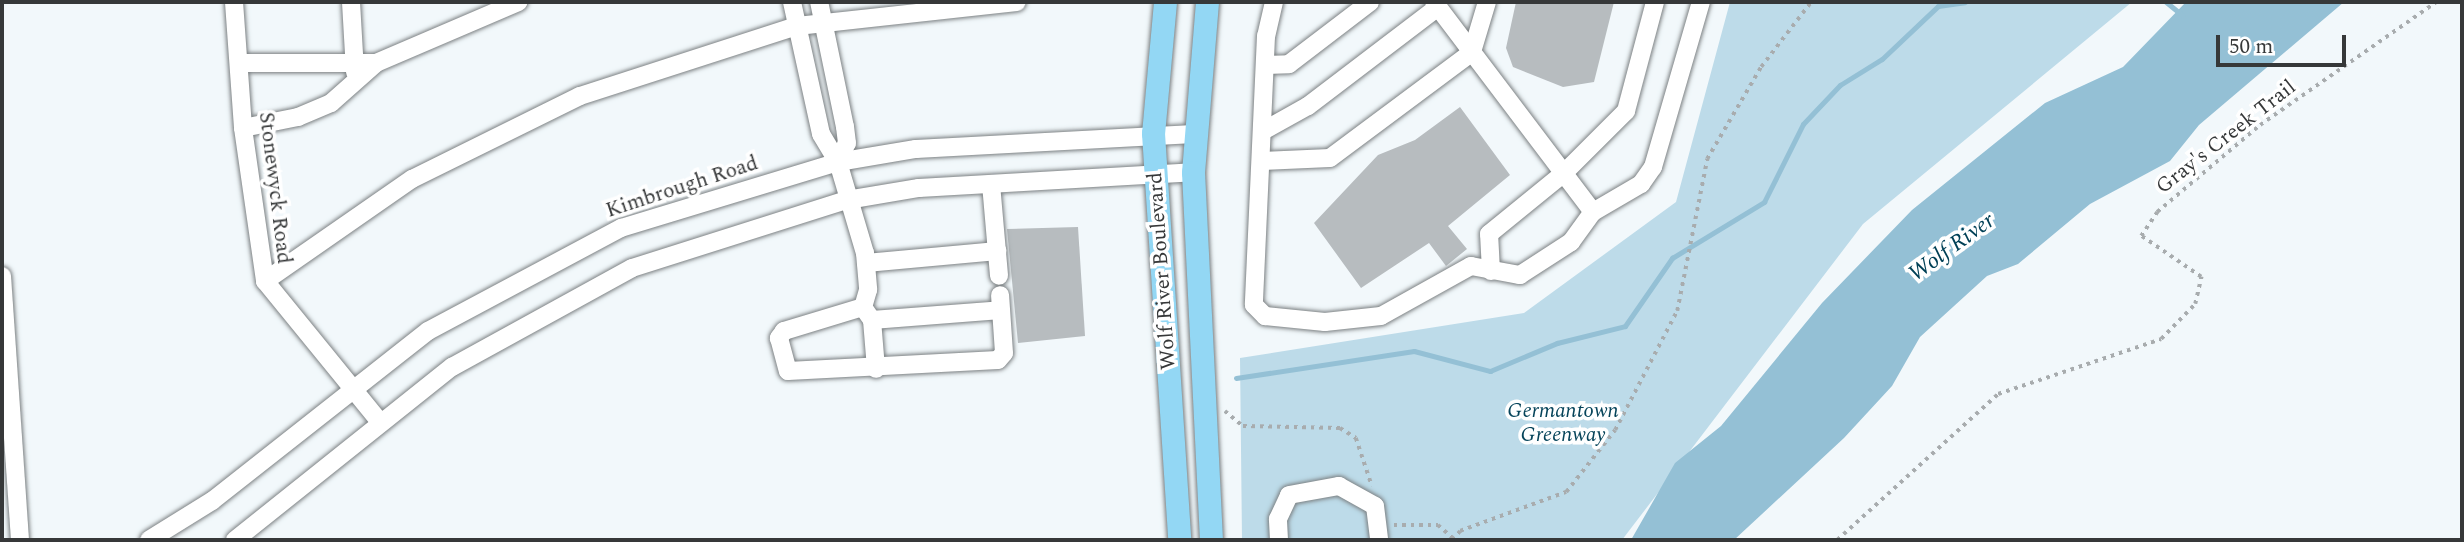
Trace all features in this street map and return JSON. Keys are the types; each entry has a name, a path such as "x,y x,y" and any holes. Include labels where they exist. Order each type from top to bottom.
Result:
{"main road":[{"name":"Wolf River Boulevard","path":"1165,2 1153,133 1179,540"},
{"name":"Wolf River Boulevard","path":"1207,2 1194,134 1193,172 1211,540"}],"street":[{"name":"Stonewyck Road","path":"234,2 243,128 265,281 352,392 381,423"},
{"path":"351,2 356,82"},
{"path":"243,128 298,117 356,82 376,63 491,8 518,2"},
{"path":"792,2 821,134 838,162 866,263 868,313 876,369"},
{"path":"819,2 847,144 838,162"},
{"path":"265,281 412,179 487,139 653,69 823,20 983,2 1017,2"},
{"path":"1274,2 1265,65 1254,305 1265,316 1325,322 1381,316 1471,266 1520,275 1571,242 1593,212 1641,184 1653,167 1700,2"},
{"path":"1265,65 1289,64 1370,2"},
{"path":"1262,161 1330,158 1472,52 1486,2"},
{"path":"1491,271 1489,234 1564,173 1626,111 1655,2"},
{"path":"1263,131 1308,106 1436,5 1593,212"},
{"path":"239,63 376,63"},
{"name":"Kimbrough Road","path":"149,540 212,501 428,331 621,228 838,162 971,143 1153,133 1194,134"},
{"path":"235,540 452,367 632,268 847,200 991,184 1193,172"},
{"path":"991,184 999,276"},
{"path":"866,263 997,251"},
{"path":"2,275 20,540"},
{"path":"1000,302 1004,353 998,360 876,369 788,371 779,338 785,331 868,313 1000,302"},
{"path":"1279,540 1278,519 1289,495 1339,486 1375,506 1382,532"}],"path":[{"path":"1382,532 1438,525 1453,540 1460,531 1566,492 1583,476 1667,340 1683,289 1691,221 1707,159 1761,67 1811,2"},
{"name":"Gray's Creek Trail","path":"1836,540 1998,394 2161,339 2195,304 2202,276 2141,236 2157,212 2260,125 2436,2"},
{"path":"1225,411 1243,426 1340,428 1356,438 1377,500"}],"green space":[{"name":"Germantown Greenway","path":"1730,2 2132,2 1863,224 1622,540 1242,540 1240,358 1524,313 1676,202"}],"water":[{"name":"Wolf River","path":"2186,2 2344,2 2199,125 2170,161 2090,204 2018,264 1987,276 1920,337 1892,386 1844,438 1734,540 1631,540 1675,463 1721,426 1822,303 1912,210 2045,103 2123,67"}],"building":[{"path":"1516,2 1614,2 1594,82 1563,87 1513,67 1506,48"},
{"path":"1460,107 1510,175 1448,226 1467,249 1446,266 1429,243 1361,288 1314,223 1378,155 1415,140"},
{"path":"1078,227 1085,336 1018,343 1007,229"}],"waterway":[{"path":"1236,378 1414,351 1490,371 1557,343 1625,326 1672,258 1764,202 1803,124 1840,85 1882,59 1938,6 1965,2"},
{"path":"2166,2 2182,15"}]}
